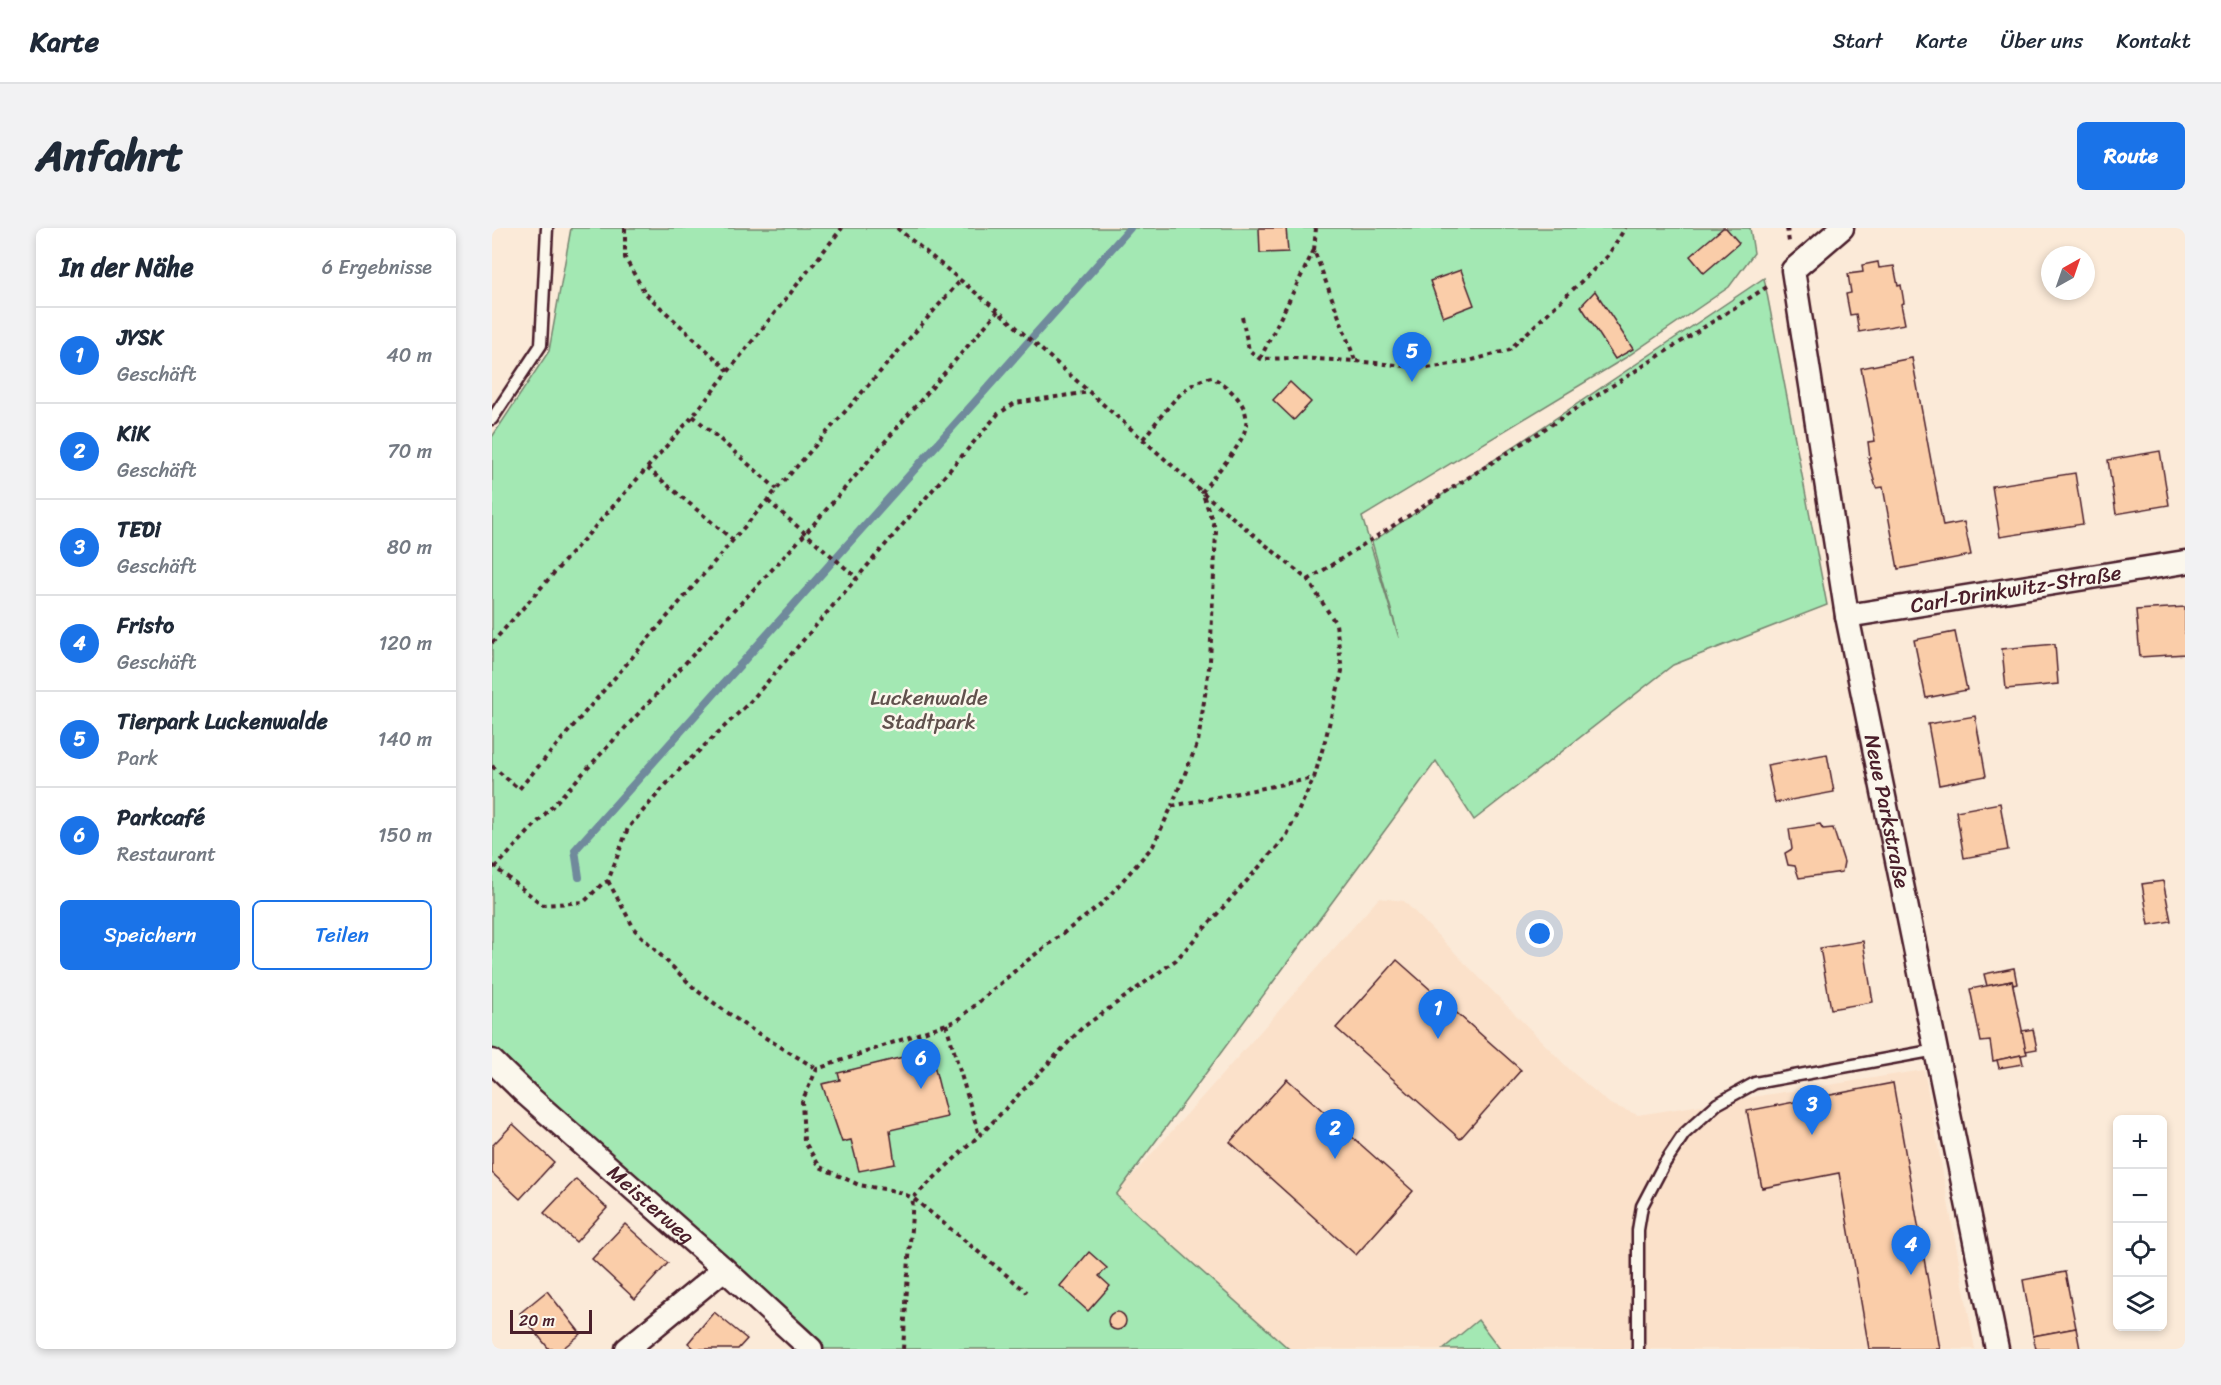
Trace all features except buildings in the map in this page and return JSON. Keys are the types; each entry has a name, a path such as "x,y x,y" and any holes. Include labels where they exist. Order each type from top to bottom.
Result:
{"street":[{"path":"1793,270 1842,228"},
{"name":"Neue Parkstraße","path":"1793,270 1847,616 1997,1349"},
{"name":"Carl-Drinkwitz-Straße","path":"1847,616 2185,562"},
{"name":"Meisterweg","path":"492,1061 811,1349"},
{"path":"627,1349 724,1269"}],"lane":[{"path":"492,419 541,345 548,228"},
{"path":"1638,1349 1638,1230 1642,1206 1664,1164 1684,1134 1717,1104 1755,1083 1936,1050"}],"path":[{"path":"625,228 625,258 645,293 729,371"},
{"path":"492,643 693,416 842,228"},
{"path":"897,228 998,311 1202,492 1308,580 1336,624 1342,671 1314,778 1286,837 1176,960 1082,1028 979,1136 913,1198 903,1349"},
{"path":"1260,359 1314,250 1316,228"},
{"path":"1242,317 1249,350 1260,359 1355,361 1427,368 1469,361 1509,350 1608,256 1625,228"},
{"path":"1314,250 1355,361"},
{"path":"1308,580 1793,270"},
{"path":"492,766 519,789 960,280"},
{"path":"608,881 603,882 584,902 543,905 494,866 806,533 998,311"},
{"path":"1143,439 1186,387 1199,379 1212,376 1230,388 1242,401 1248,415 1244,436 1202,492"},
{"path":"817,1069 746,1026 696,990 635,930 608,881 628,828 677,772 750,702 998,414 1015,403 1090,392"},
{"path":"693,416 777,489"},
{"path":"647,468 733,540"},
{"path":"1027,1292 913,1198 896,1191 859,1185 820,1167 804,1141 802,1101 817,1069 958,1020 1024,963 1103,903 1153,846 1198,742 1210,661 1216,531 1202,492"},
{"path":"768,501 857,578"},
{"path":"1172,806 1314,778"},
{"path":"945,1024 979,1136"}],"shaded area":[{"path":"1379,898 1404,901 1571,1071 1610,1104 1638,1115 1924,1070 1975,1349 1500,1349 1478,1320 1443,1349 1289,1349 1115,1195"}],"green space":[{"name":"Luckenwalde Stadtpark","path":"571,228 1750,228 1754,253 1729,287 1625,358 1362,517 1399,638 1372,542 1764,278 1827,605 1673,665 1474,820 1436,761 1116,1195 1289,1349 809,1349 492,1061 492,437 549,351"},
{"path":"1478,1320 1500,1349 1443,1349"}],"waterway":[{"path":"579,877 575,850 1130,228"}],"place":[{"name":"Tierpark Luckenwalde","path":"1412,382"},
{"name":"JYSK","path":"1438,1039"},
{"name":"Parkcafé","path":"921,1089"},
{"name":"TEDi","path":"1812,1135"},
{"name":"KiK","path":"1335,1159"},
{"name":"Fristo","path":"1911,1275"}]}
